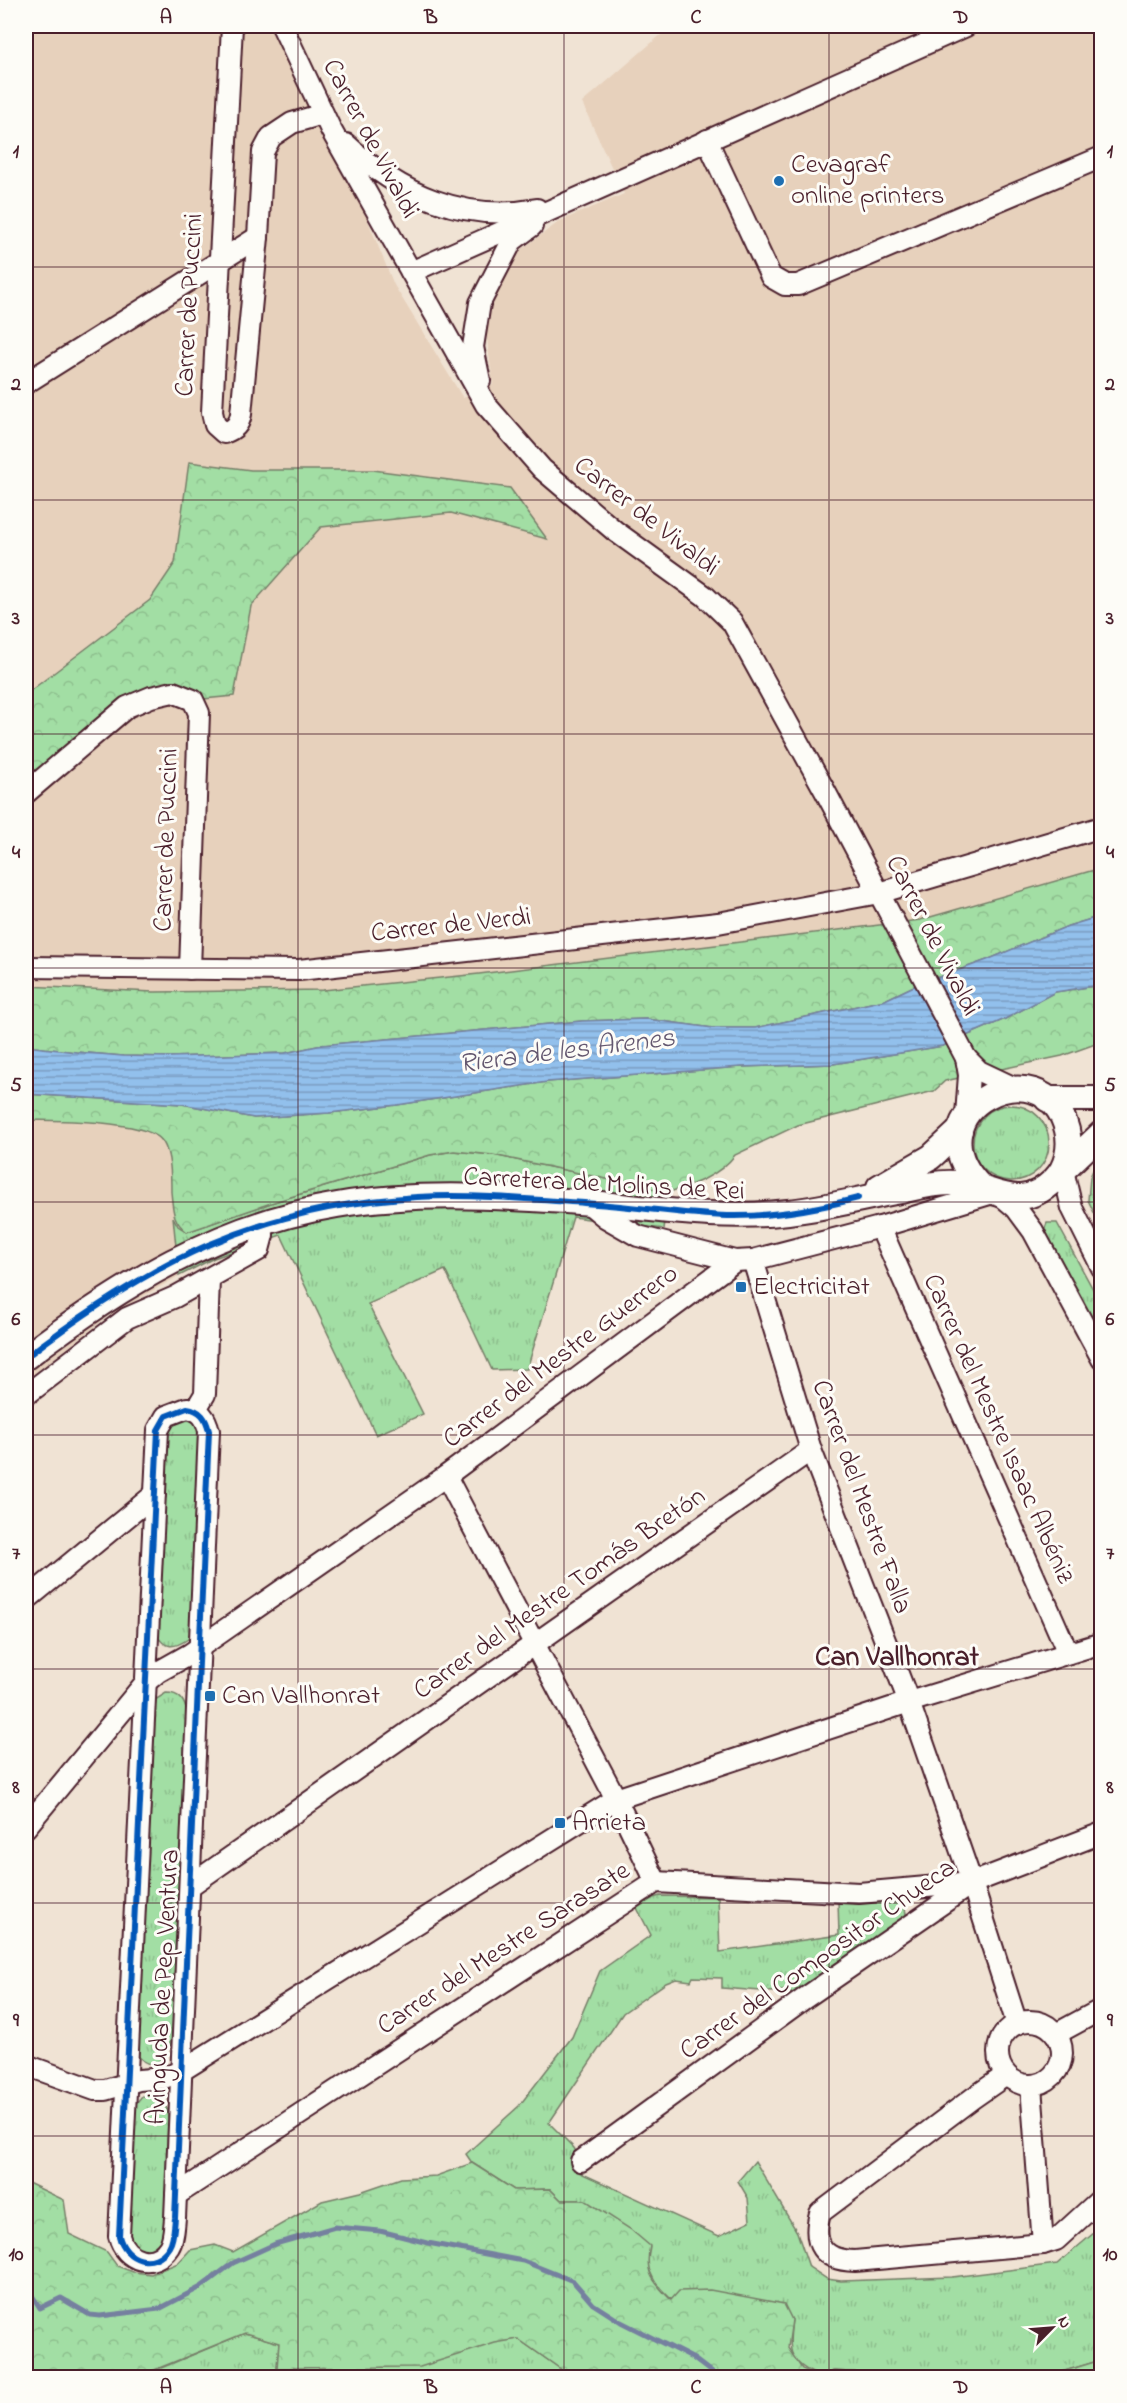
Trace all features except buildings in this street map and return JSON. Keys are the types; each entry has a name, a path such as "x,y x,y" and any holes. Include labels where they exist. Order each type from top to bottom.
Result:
{"main road":[{"path":"1015,1088 1040,1094 1062,1116 1068,1136 1071,1162"},
{"name":"Carretera de Molins de Rei","path":"858,1198 926,1161 986,1096 1003,1089 1015,1088"},
{"path":"1047,1099 1101,1099"},
{"path":"963,1123 959,1146 962,1161 969,1175 992,1192 1016,1198 1040,1191 1051,1183 1101,1133"},
{"name":"Carretera de Molins de Rei","path":"26,1357 92,1309 145,1276 194,1251 262,1224 336,1205 417,1197 487,1196 740,1215 792,1212 938,1183 959,1183 992,1192"}],"street":[{"name":"Carrer de Puccini","path":"232,26 212,412 215,425 224,433 234,429 239,423 241,414 258,237 263,152 271,137 292,123 327,122"},
{"name":"Carrer de Vivaldi","path":"282,26 327,122 486,405 542,469 615,531 705,596 732,622 966,1058 979,1071 1015,1088"},
{"path":"411,272 966,26"},
{"path":"327,122 364,161 427,198 458,209 489,212 523,211 566,202"},
{"path":"707,140 771,277 785,285 798,285 1101,157"},
{"path":"486,405 473,347 480,303 512,241 566,202"},
{"path":"26,383 258,237"},
{"name":"Carrer de Puccini","path":"26,793 127,707 151,697 174,692 193,700 199,712 190,969"},
{"name":"Carrer de Verdi","path":"26,967 299,970 718,923 879,893 1101,827"},
{"name":"Carrer de Vivaldi","path":"963,1123 969,1076 966,1058"},
{"path":"1101,1141 1071,1162 1072,1208 1101,1268"},
{"path":"992,1192 1016,1208 1033,1232 1101,1359"},
{"name":"Carrer del Mestre Guerrero","path":"26,1827 146,1682 447,1476 744,1261 880,1227 992,1192"},
{"name":"Carretera de Molins de Rei","path":"588,1203 605,1217 638,1236 744,1261"},
{"path":"26,1395 128,1318 208,1279 259,1250 263,1235 262,1224"},
{"name":"Carrer del Mestre Isaac Albéniz","path":"880,1227 1068,1653"},
{"name":"Carrer del Mestre Falla","path":"744,1261 811,1449 909,1702 972,1883 1017,2024"},
{"path":"196,1409 205,1394 208,1279"},
{"name":"Avinguda de Pep Ventura","path":"187,1408 196,1409 202,1415 209,1431 176,2195 173,2235 169,2247 160,2256 147,2260 136,2259 127,2253 119,2235 158,1430 166,1416 187,1408"},
{"name":"Carrer del Mestre Tomás Bretón","path":"190,1885 811,1449"},
{"path":"447,1476 616,1799 656,1882"},
{"path":"26,1600 155,1494"},
{"path":"26,2065 95,2090 164,2078 181,2071 616,1799 909,1702 1101,1643"},
{"name":"Carrer del Compositor Chueca","path":"581,2161 805,1998 972,1883 1101,1833"},
{"name":"Carrer del Mestre Sarasate","path":"176,2195 656,1882 859,1893 972,1883"},
{"path":"1056,2034 1101,2010"},
{"path":"1028,2021 1039,2022 1056,2034 1062,2044 1063,2055 1059,2069 1052,2078 1031,2086 1015,2082 1006,2075 1000,2064 998,2053 1000,2042 1006,2032 1017,2024 1028,2021"},
{"path":"1006,2075 820,2213 816,2240 826,2253 839,2260 855,2261 1043,2244 1056,2240 1101,2198"},
{"path":"1031,2086 1043,2244"}],"shaded area":[{"path":"26,26 282,26 331,130 394,285 463,398 493,385 485,324 500,276 518,252 560,221 624,194 582,103 671,26 1101,26 1101,868 920,920 479,974 323,990 154,992 26,986 26,793 151,697 234,696 251,606 321,527 451,513 546,538 510,488 251,470 190,462 175,563 150,600 26,694"},
{"path":"26,1120 117,1124 154,1133 164,1142 170,1166 179,1276 107,1317 26,1380"}],"green space":[{"path":"189,462 251,470 373,470 510,488 547,539 451,513 321,527 251,606 234,696 193,700 151,697 26,793 26,694 150,600 175,563"},
{"path":"1101,868 1101,916 1068,926 987,960 912,987 885,1000 755,1028 713,1028 646,1019 582,1021 322,1045 285,1053 170,1057 76,1052 26,1044 26,986 154,992 323,990 479,974 920,920"},
{"path":"1101,985 1101,1042 1062,1056 945,1081 934,1091 798,1125 735,1155 721,1169 705,1179 669,1192 493,1155 454,1151 430,1155 274,1202 187,1232 178,1224 174,1214 166,1147 154,1134 121,1125 26,1120 26,1094 182,1104 254,1118 329,1113 397,1105 547,1082 741,1067 833,1064 943,1046 1005,1019 1055,992"},
{"path":"1011,1105 1026,1108 1038,1116 1046,1128 1049,1143 1046,1158 1038,1170 1026,1178 1011,1181 996,1178 984,1170 976,1158 973,1143 976,1128 984,1116 996,1108"},
{"path":"454,1151 493,1155 669,1192 664,1229 573,1217 527,1369 492,1370 445,1270 368,1304 423,1414 376,1435 281,1235 214,1258 179,1276 173,1217 178,1226 187,1232 274,1202 430,1155"},
{"path":"1101,1152 1101,1227 1088,1200 1090,1177"},
{"path":"1047,1223 1057,1223 1101,1304 1101,1346 1042,1236"},
{"path":"189,1418 198,1424 202,1432 191,1630 188,1639 170,1646 159,1639 156,1633 164,1429 178,1419"},
{"path":"166,1693 175,1694 181,1699 187,1714 172,2037 164,2057 154,2063 148,2063 136,2053 152,1706 155,1700"},
{"path":"660,1896 718,1897 720,1952 839,1935 838,1900 904,1903 907,1919 793,1995 788,1990 774,1992 722,1988 722,1978 693,1977 691,1981 676,1979 666,1983 623,2013 549,2123 574,2148 581,2161 574,2170 719,2236 750,2221 748,2198 738,2181 755,2161 797,2232 809,2267 827,2279 841,2281 952,2277 1057,2264 1101,2227 1101,2360 1045,2377 906,2378 898,2375 834,2371 821,2377 802,2367 796,2361 790,2340 792,2320 672,2300 656,2284 646,2263 585,2200 561,2200 550,2189 514,2190 472,2163 466,2154 519,2106 572,2037 600,1971 651,1935 637,1908"},
{"path":"158,2095 167,2109 168,2118 164,2237 152,2248 141,2250 133,2244 126,2224 133,2107 142,2096"},
{"path":"472,2163 514,2190 550,2189 561,2200 585,2200 630,2229 650,2246 649,2270 659,2288 671,2300 679,2291 710,2290 784,2304 792,2320 788,2348 802,2369 821,2377 572,2377 518,2339 495,2343 420,2367 277,2368 279,2343 245,2333 137,2377 26,2377 26,2344 30,2339 26,2334 26,2182 64,2200 69,2234 107,2252 117,2266 133,2272 151,2274 178,2263 190,2250 215,2245 233,2252 322,2201 360,2192 401,2178 436,2176"},
{"path":"245,2333 279,2343 277,2368 518,2339 572,2377 137,2378"},
{"path":"1101,2360 1101,2377 1045,2377"},
{"path":"833,2371 906,2377 821,2377"}],"water":[{"name":"Riera de les Arenes","path":"1101,916 1101,985 1055,992 1005,1019 943,1046 833,1064 741,1067 547,1082 397,1105 329,1113 254,1118 182,1104 26,1094 26,1044 76,1052 170,1057 285,1053 322,1045 582,1021 646,1019 713,1028 755,1028 885,1000 912,987 987,960 1068,926"}],"waterway":[{"path":"26,2286 40,2308 61,2298 90,2315 100,2316 159,2309 201,2287 233,2263 275,2244 335,2227 380,2231 428,2243 523,2261 573,2281 593,2304 621,2322 694,2359 719,2378"}],"cycle path":[{"path":"26,1357 117,1294 162,1267 208,1245 256,1227 306,1213 360,1203 417,1197 458,1196 602,1204 710,1215 744,1216 794,1212 858,1198"},
{"path":"187,1408 202,1415 209,1431 175,2218 173,2237 169,2247 156,2258 141,2260 127,2252 119,2236 158,1430 166,1416 187,1408"}],"place":[{"name":"Cevagraf online printers","path":"779,181"},
{"name":"Electricitat","path":"741,1287"},
{"name":"Can Vallhonrat","path":"210,1696"},
{"name":"Arrieta","path":"560,1823"}],"district":[{"name":"Can Vallhonrat","path":"897,1658"}]}
